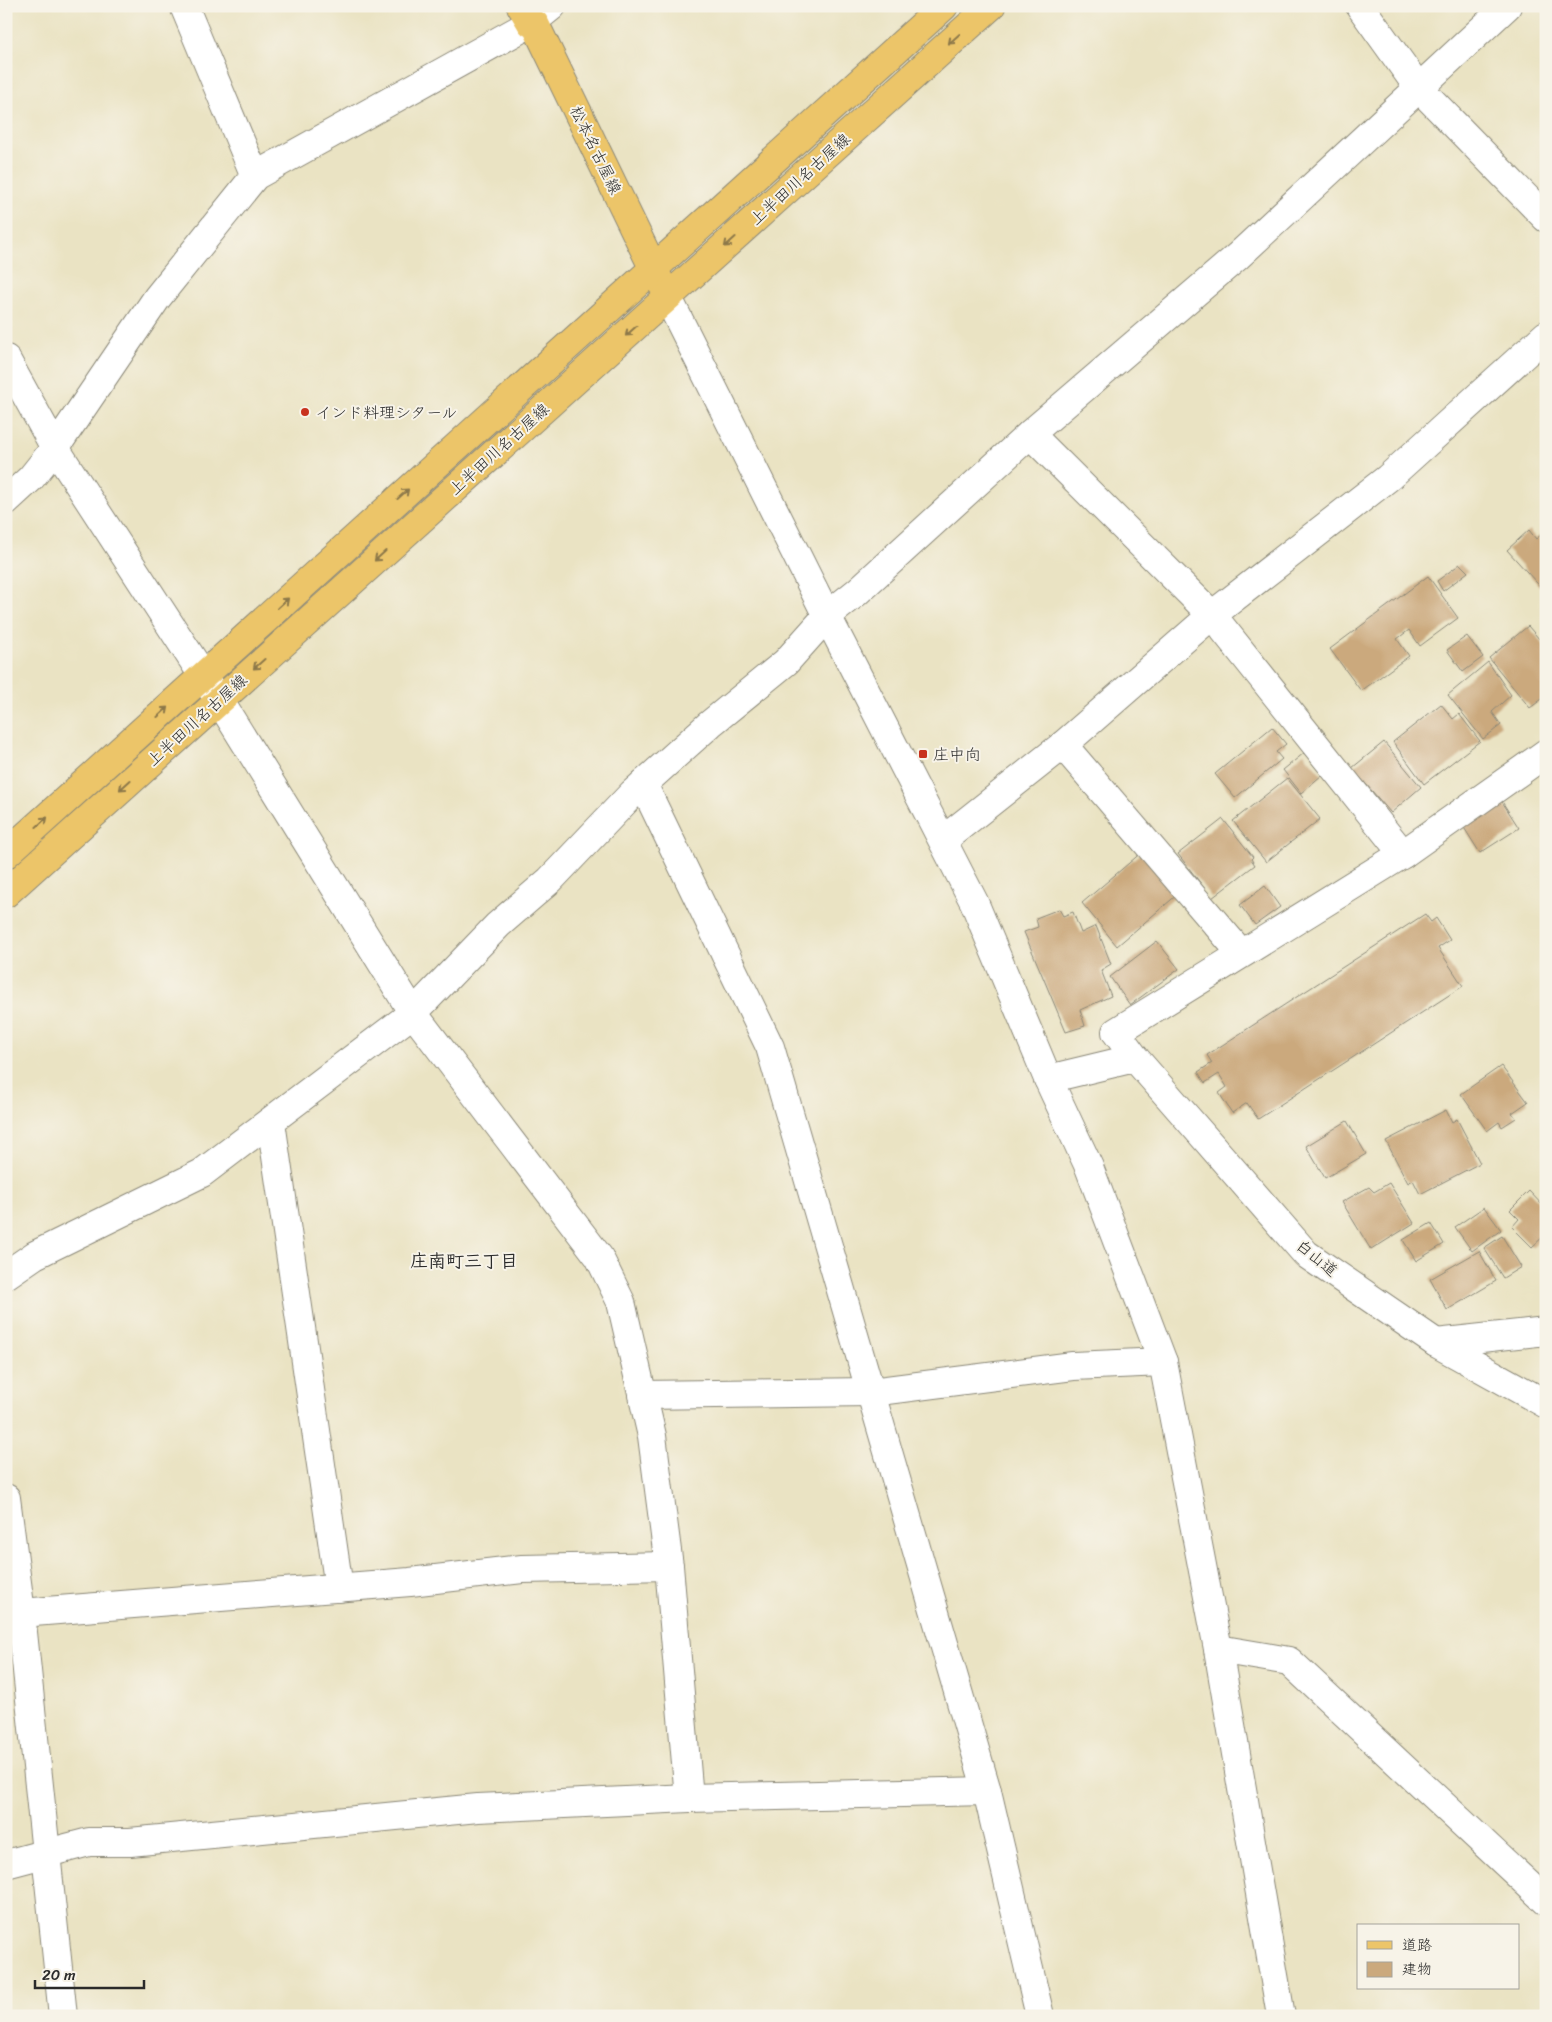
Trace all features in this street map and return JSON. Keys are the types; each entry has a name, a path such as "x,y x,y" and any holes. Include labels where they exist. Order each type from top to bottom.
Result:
{"main road":[{"name":"上半田川名古屋線","path":"6,854 944,6"},
{"name":"上半田川名古屋線","path":"6,892 991,6"},
{"name":"松本名古屋線","path":"526,15 535,24 668,298"}],"street":[{"path":"184,6 255,176"},
{"path":"6,501 31,478 55,448 158,298 255,176 526,15 552,6"},
{"path":"1360,6 1418,87 1546,218"},
{"path":"6,1275 35,1255 202,1173 413,1013 498,924 550,880 643,784 710,724 786,662 827,616 1030,434 1238,256 1507,6"},
{"path":"668,298 827,616 974,902 1048,1079 1089,1167 1163,1362 1218,1649 1281,2016"},
{"path":"942,840 1063,745 1212,615 1388,478 1546,335"},
{"path":"6,359 55,448 219,700 413,1013 599,1257 621,1302 652,1436 669,1566 689,1798"},
{"path":"1030,434 1212,615 1403,854"},
{"path":"1063,745 1241,953 1403,854 1546,753"},
{"path":"643,784 770,1047 987,1791 1040,2016"},
{"name":"白山道","path":"1241,953 1116,1032 1135,1058 1306,1254 1436,1343 1546,1404"},
{"path":"1048,1079 1135,1058"},
{"path":"271,1122 339,1588"},
{"path":"1436,1343 1546,1332"},
{"path":"642,1396 871,1392 1073,1366 1163,1362"},
{"path":"6,1498 9,1538 21,1613 63,2016"},
{"path":"21,1613 410,1582 522,1569 669,1566"},
{"path":"1218,1649 1289,1661 1546,1901"},
{"path":"6,1864 45,1852 89,1842 130,1842 478,1808 689,1798 987,1791"}],"building":[{"path":"1529,530 1536,539 1546,531 1546,593 1507,550"},
{"path":"1460,564 1468,572 1443,591 1437,581"},
{"path":"1428,576 1458,618 1420,646 1409,630 1397,639 1409,656 1361,691 1330,649"},
{"path":"1528,626 1546,647 1546,696 1530,708 1489,658"},
{"path":"1467,636 1483,657 1463,672 1447,650"},
{"path":"1488,662 1511,695 1492,712 1501,725 1483,739 1448,695"},
{"path":"1441,704 1453,719 1459,714 1480,741 1424,784 1393,742"},
{"path":"1272,727 1286,744 1276,752 1282,759 1235,798 1215,774"},
{"path":"1384,742 1421,787 1391,813 1352,768"},
{"path":"1304,753 1322,775 1301,793 1283,770"},
{"path":"1287,778 1320,819 1266,862 1233,821"},
{"path":"1501,800 1519,828 1480,853 1463,826"},
{"path":"1223,819 1253,857 1251,859 1255,865 1212,898 1178,854"},
{"path":"1142,852 1178,894 1117,946 1082,903"},
{"path":"1265,886 1280,907 1255,925 1240,905"},
{"path":"1059,909 1063,916 1073,912 1081,933 1096,926 1111,964 1101,970 1111,996 1080,1010 1085,1026 1066,1032 1024,932 1038,927 1036,918"},
{"path":"1425,914 1431,922 1436,918 1450,940 1438,948 1463,986 1258,1119 1247,1103 1232,1113 1219,1093 1227,1087 1219,1074 1205,1083 1198,1072 1212,1063 1207,1055"},
{"path":"1157,941 1179,969 1130,1005 1110,977"},
{"path":"1501,1066 1528,1102 1512,1113 1516,1118 1502,1127 1499,1122 1487,1131 1461,1094"},
{"path":"1446,1110 1452,1122 1457,1119 1480,1163 1420,1194 1413,1180 1408,1183 1386,1141"},
{"path":"1347,1121 1366,1154 1325,1178 1306,1146"},
{"path":"1389,1183 1414,1223 1371,1250 1342,1202 1369,1187 1374,1192"},
{"path":"1529,1191 1546,1209 1546,1234 1532,1247 1512,1227 1519,1219 1510,1210"},
{"path":"1484,1207 1501,1230 1472,1251 1455,1227"},
{"path":"1431,1223 1444,1244 1416,1261 1403,1240"},
{"path":"1502,1236 1521,1267 1503,1278 1484,1248"},
{"path":"1479,1251 1496,1281 1447,1310 1430,1279"}],"place":[{"name":"インド料理シタール","path":"305,412"},
{"name":"庄中向","path":"923,754"}],"district":[{"name":"庄南町三丁目","path":"464,1261"}]}
